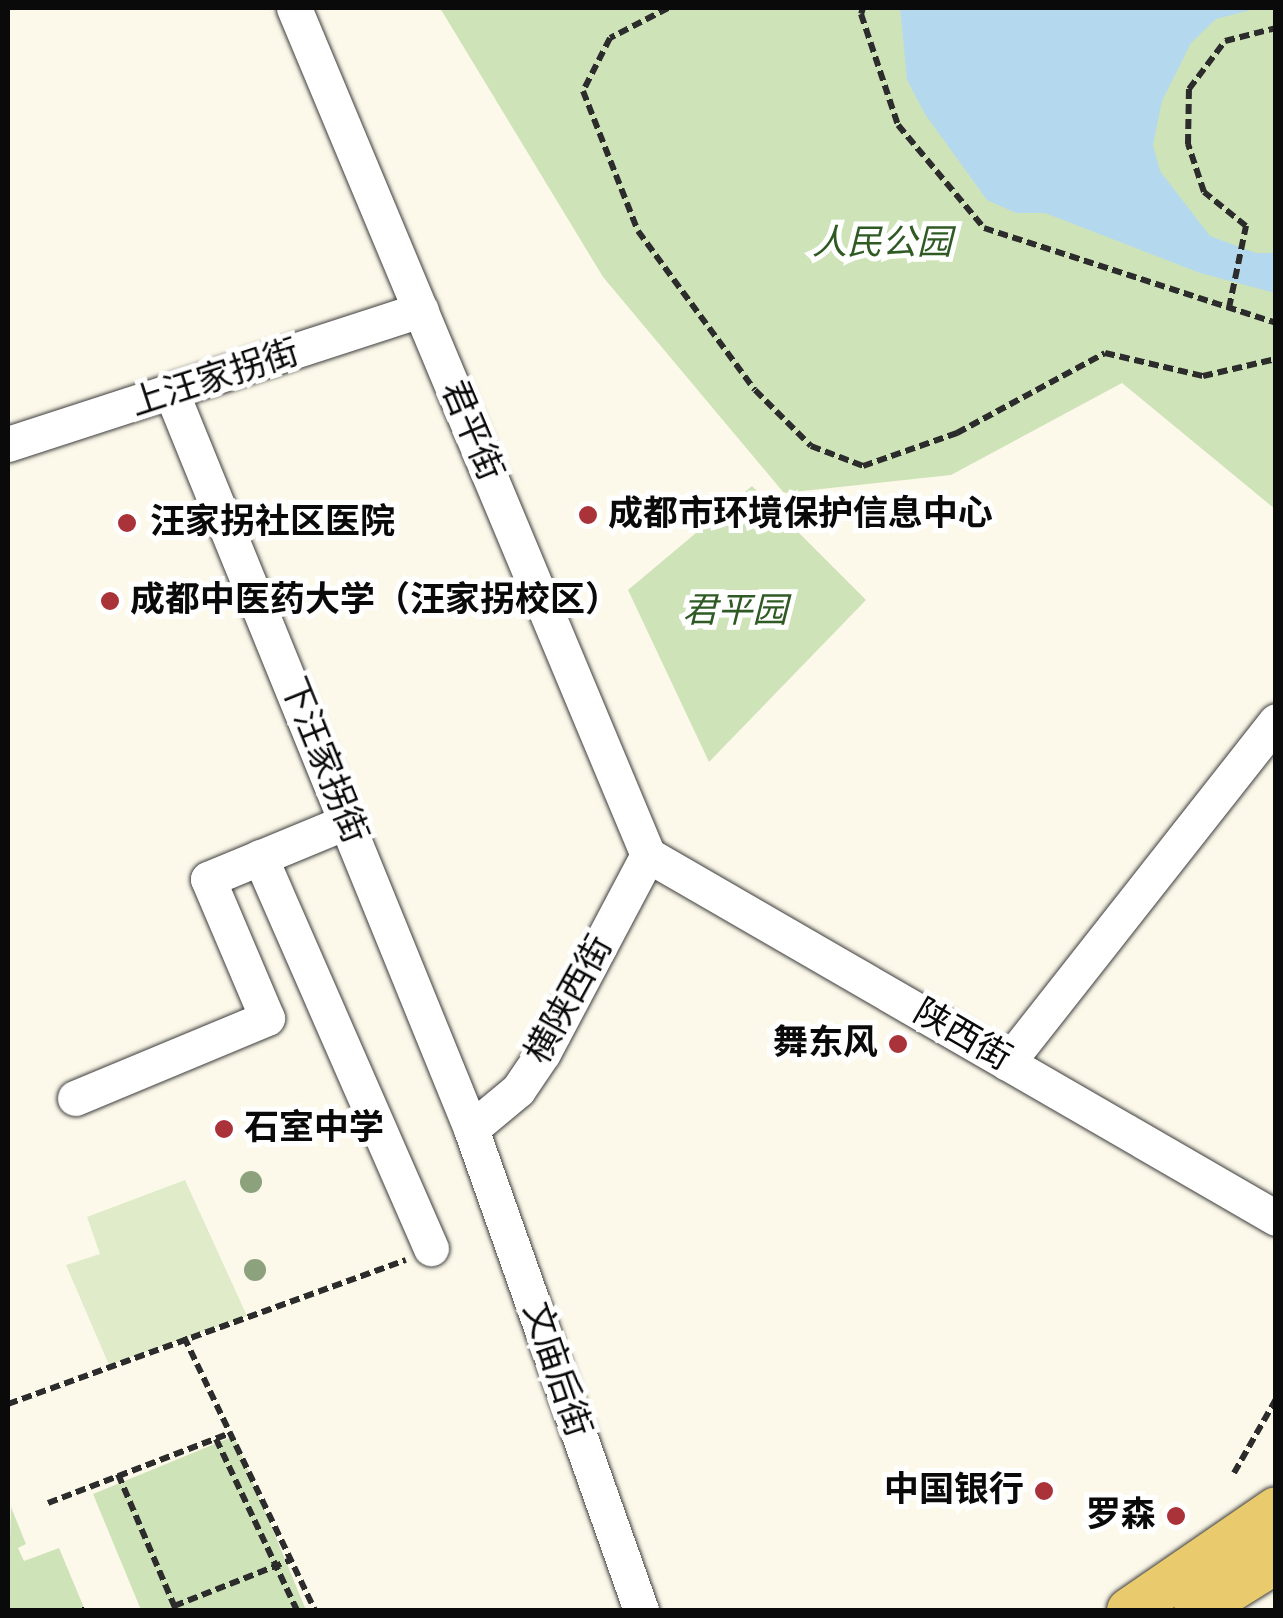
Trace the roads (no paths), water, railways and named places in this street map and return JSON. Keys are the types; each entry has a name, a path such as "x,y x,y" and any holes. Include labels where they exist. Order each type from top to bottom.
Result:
{"main road":[{"path":"1129,1610 1276,1510"},
{"path":"1196,1610 1276,1560"}],"street":[{"name":"君平街","path":"294,8 648,855"},
{"name":"上汪家拐街","path":"8,444 172,394 421,310"},
{"name":"下汪家拐街","path":"172,394 471,1129"},
{"path":"1007,1063 1276,721"},
{"path":"75,1098 267,1018 208,879 348,821"},
{"name":"陕西街","path":"648,855 1276,1218"},
{"name":"横陕西街","path":"471,1129 518,1090 543,1053 648,855"},
{"path":"260,857 431,1248"},
{"name":"文庙后街","path":"471,1129 641,1610"}],"water":[{"path":"900,8 1258,8 1216,19 1191,43 1162,101 1153,145 1160,171 1210,236 1256,253 1275,253 1275,293 1200,273 1045,213 1016,213 987,200 925,114 907,80"}],"place":[{"name":"成都市环境保护信息中心","path":"588,515"},
{"name":"汪家拐社区医院","path":"127,523"},
{"name":"成都中医药大学（汪家拐校区）","path":"110,601"},
{"name":"舞东风","path":"898,1044"},
{"name":"石室中学","path":"224,1129"},
{"name":"中国银行","path":"1044,1491"},
{"name":"罗森","path":"1176,1516"}],"park label":[{"name":"人民公园","path":"882,244"},
{"name":"君平园","path":"735,612"}]}
